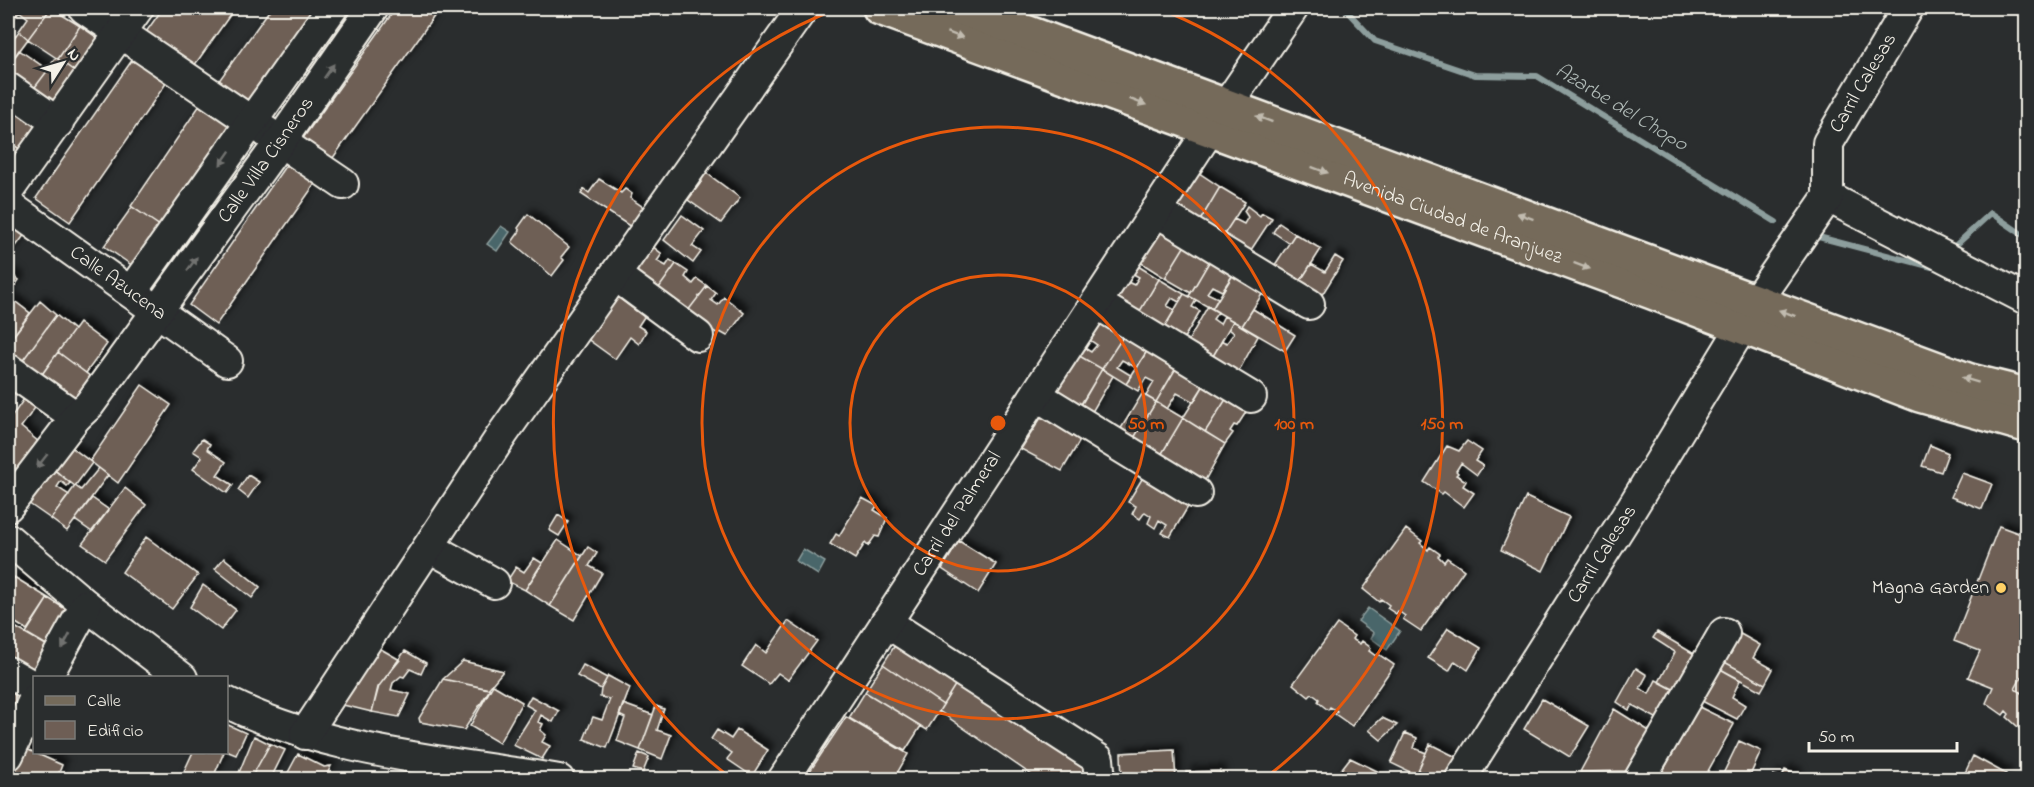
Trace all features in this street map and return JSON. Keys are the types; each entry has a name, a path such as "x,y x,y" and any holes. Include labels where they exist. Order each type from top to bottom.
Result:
{"main road":[{"name":"Avenida Ciudad de Aranjuez","path":"880,8 1219,117 1749,314 1970,381 2026,395"},
{"name":"Avenida Ciudad de Aranjuez","path":"962,8 1219,117"},
{"name":"Avenida Ciudad de Aranjuez","path":"1749,314 1920,395 2026,424"}],"street":[{"path":"84,8 343,184"},
{"path":"8,191 138,8"},
{"name":"Calle Villa Cisneros","path":"131,292 332,8"},
{"name":"Calle Villa Cisneros","path":"8,506 76,417 89,405 158,311 373,8"},
{"path":"305,734 504,432 803,8"},
{"name":"Carril del Palmeral","path":"783,780 1156,211 1293,8"},
{"name":"Carril Calesas","path":"1460,780 1633,507 1749,314 1828,196 1828,143 1908,8"},
{"path":"8,87 58,123"},
{"path":"1828,196 2026,299"},
{"name":"Calle Azucena","path":"8,205 227,361"},
{"path":"1156,211 1309,304"},
{"path":"615,275 698,336"},
{"path":"1096,303 1251,397"},
{"path":"8,369 76,417"},
{"path":"1036,394 1196,493"},
{"path":"8,539 86,606 179,676"},
{"path":"429,547 494,583"},
{"path":"47,676 86,606"},
{"path":"886,622 1098,759 1100,780"},
{"path":"1639,780 1724,633"},
{"path":"8,672 33,686"},
{"path":"8,755 33,702"},
{"path":"228,703 305,734 385,751 559,780"}],"water":[{"path":"501,226 510,232 497,251 487,244"},
{"path":"803,549 825,562 818,575 796,561"},
{"path":"1368,608 1400,631 1387,650 1371,638 1374,633 1358,621"}],"building":[{"path":"8,8 51,8 28,39 19,31 28,18 19,11 11,23 8,21"},
{"path":"51,8 80,26 58,59 28,39"},
{"path":"163,8 235,8 194,66 146,32"},
{"path":"271,8 314,8 247,103 218,82"},
{"path":"396,8 440,8 330,162 301,141"},
{"path":"80,26 99,39 77,73 58,59"},
{"path":"19,31 28,39 8,66 8,46"},
{"path":"19,50 48,70 32,91 8,74 8,66"},
{"path":"135,56 169,79 70,222 36,198"},
{"path":"56,58 77,73 56,106 32,91 48,70 54,75 59,69 52,63"},
{"path":"8,93 21,102 8,121"},
{"path":"202,102 231,123 160,226 131,206"},
{"path":"20,104 45,122 24,152 8,141 8,121"},
{"path":"11,143 24,152 8,176 8,148"},
{"path":"288,162 317,181 216,325 189,305"},
{"path":"1196,171 1220,187 1198,224 1172,208"},
{"path":"705,172 740,198 721,223 688,200 702,181 699,178"},
{"path":"599,179 621,193 625,189 632,194 630,198 652,213 631,227 581,194 584,189 589,193"},
{"path":"1220,187 1245,202 1221,239 1198,224"},
{"path":"1247,206 1260,216 1262,213 1272,218 1247,256 1221,239 1234,219 1244,224 1248,217 1244,211"},
{"path":"132,207 160,226 133,266 104,246"},
{"path":"528,214 569,247 561,257 564,260 552,276 512,242"},
{"path":"682,215 704,231 692,246 701,252 693,263 664,240"},
{"path":"8,216 28,230 8,257"},
{"path":"1279,223 1295,234 1289,243 1273,232"},
{"path":"1161,226 1187,242 1165,278 1140,262"},
{"path":"1295,234 1321,249 1298,285 1271,271"},
{"path":"1187,242 1212,257 1191,293 1165,278"},
{"path":"652,246 662,254 657,261 666,266 670,260 676,264 656,292 631,274"},
{"path":"1335,256 1343,261 1320,298 1298,285 1311,264 1325,272"},
{"path":"1212,257 1236,270 1222,291 1212,286 1207,293 1218,298 1212,309 1189,296"},
{"path":"1133,263 1159,279 1137,316 1110,301 1123,280 1134,285 1139,277 1128,271"},
{"path":"676,264 688,272 685,277 693,284 697,279 707,286 687,312 656,292"},
{"path":"1236,270 1266,288 1242,326 1212,309"},
{"path":"8,272 19,280 8,295"},
{"path":"1159,279 1184,294 1179,302 1172,298 1167,306 1175,310 1162,331 1137,316"},
{"path":"707,286 716,293 711,300 718,305 724,297 744,313 727,336 720,332 718,334 687,312"},
{"path":"1184,294 1196,300 1192,307 1200,311 1181,343 1162,331"},
{"path":"8,296 30,313 8,343"},
{"path":"616,296 644,317 638,326 646,331 639,344 630,337 615,359 586,338"},
{"path":"40,301 56,315 18,367 8,359 8,343"},
{"path":"1208,306 1218,312 1213,319 1220,324 1224,316 1233,321 1210,361 1186,345"},
{"path":"1253,309 1295,335 1285,351 1242,326"},
{"path":"56,315 74,330 37,381 18,367"},
{"path":"1101,315 1126,332 1102,369 1076,354 1081,346 1091,352 1097,345 1087,338"},
{"path":"1233,321 1258,336 1236,376 1210,361 1222,341 1227,343 1234,333 1229,329"},
{"path":"79,323 107,344 86,373 58,352"},
{"path":"1126,332 1150,346 1137,368 1122,360 1117,367 1132,376 1126,384 1102,369"},
{"path":"1150,346 1179,363 1156,402 1146,396 1154,382 1146,378 1138,391 1126,384"},
{"path":"58,352 91,377 72,405 38,380"},
{"path":"1076,354 1102,369 1080,407 1054,390"},
{"path":"1179,363 1207,380 1194,402 1177,393 1167,409 1156,402"},
{"path":"1102,369 1113,376 1092,412 1081,404"},
{"path":"1207,380 1230,393 1205,432 1183,418"},
{"path":"142,385 171,405 118,483 90,461"},
{"path":"1230,393 1250,406 1237,426 1234,425 1230,431 1233,433 1225,444 1205,432"},
{"path":"1142,394 1156,402 1134,438 1120,430"},
{"path":"26,396 37,405 21,427 40,443 8,482 8,422"},
{"path":"1156,402 1183,418 1161,455 1134,438"},
{"path":"1044,413 1082,437 1062,471 1021,449"},
{"path":"1183,418 1225,444 1204,482 1161,455"},
{"path":"202,439 210,444 207,449 226,462 217,475 233,485 227,493 193,469 202,457 193,451"},
{"path":"1467,441 1482,451 1475,461 1483,466 1477,475 1461,463 1456,471 1458,473 1456,475 1466,481 1463,486 1474,493 1464,507 1444,492 1442,494 1424,482 1447,446 1459,451"},
{"path":"66,443 92,463 75,486 49,466"},
{"path":"1930,445 1948,453 1941,472 1922,466"},
{"path":"99,468 108,475 67,531 51,519 75,486 81,490"},
{"path":"55,470 70,483 67,486 61,481 57,487 69,495 51,519 25,501"},
{"path":"1962,473 1992,484 1982,509 1951,497"},
{"path":"1145,474 1192,500 1170,537 1162,533 1167,525 1159,520 1155,528 1148,523 1151,516 1145,512 1140,519 1132,514 1136,506 1128,502"},
{"path":"248,475 259,482 248,498 238,490"},
{"path":"125,488 146,505 105,560 82,544"},
{"path":"1526,497 1569,517 1543,571 1501,550"},
{"path":"92,498 109,510 92,532 75,520"},
{"path":"862,498 877,506 874,510 887,518 879,537 875,536 868,546 865,543 855,559 830,544 836,534 839,536"},
{"path":"558,515 568,522 559,536 549,530"},
{"name":"Magna Garden","path":"1999,526 2026,536 2026,669 2015,689 2026,696 2026,734 2007,717 2009,714 2006,711 2003,715 1986,703 1993,687 1968,677 1980,651 1954,641"},
{"path":"1406,529 1422,541 1420,543 1428,550 1430,547 1440,554 1438,556 1444,562 1447,558 1464,570 1421,631 1403,619 1405,616 1398,611 1396,614 1387,608 1389,605 1381,599 1379,602 1363,589"},
{"path":"146,537 198,575 172,609 122,572"},
{"path":"558,540 582,556 550,606 525,590"},
{"path":"959,541 996,564 978,593 942,569"},
{"path":"588,547 597,553 589,566 602,573 574,620 550,606"},
{"path":"224,558 260,587 252,598 215,569"},
{"path":"534,558 542,563 525,590 507,581 516,567 524,572"},
{"path":"14,577 48,598 27,630 8,618 8,591"},
{"path":"203,585 236,610 221,630 190,607"},
{"path":"48,598 70,612 50,647 26,633"},
{"path":"788,621 817,641 788,680 778,673 769,684 742,666 756,645 766,653"},
{"path":"8,623 51,648 37,676 33,676 8,664"},
{"path":"1337,624 1354,636 1352,639 1360,644 1362,641 1371,648 1369,651 1394,665 1352,726 1335,714 1337,711 1330,707 1328,710 1318,702 1319,699 1312,694 1309,697 1293,684"},
{"path":"1448,628 1481,648 1468,670 1455,661 1449,671 1428,658"},
{"path":"1735,631 1760,645 1753,658 1773,669 1765,684 1719,659"},
{"path":"1657,632 1701,658 1680,693 1659,682 1675,652 1653,638"},
{"path":"897,642 957,682 943,705 883,664"},
{"path":"372,644 400,660 378,687 372,712 335,703"},
{"path":"405,651 426,663 421,674 410,669 404,677 401,676 393,683 391,690 410,694 399,717 372,712 379,686"},
{"path":"1719,659 1765,684 1761,691 1715,666"},
{"path":"463,661 503,671 488,689 443,679"},
{"path":"883,664 943,705 927,730 865,692"},
{"path":"583,665 607,678 601,689 577,676"},
{"path":"1715,666 1740,680 1732,697 1745,705 1737,719 1698,699"},
{"path":"1636,668 1647,675 1640,688 1649,694 1656,680 1683,694 1667,724 1632,705 1629,710 1617,702"},
{"path":"2026,669 2026,696 2015,689"},
{"path":"608,676 630,688 607,748 584,739 593,717 602,720 610,699 600,697 601,689"},
{"path":"8,678 26,686 8,727"},
{"path":"443,679 490,689 464,730 420,722 419,718"},
{"path":"957,682 1092,769 1092,780 1074,780 1063,775 1059,780 1039,780 939,711"},
{"path":"493,685 522,702 499,743 470,726"},
{"path":"865,692 921,726 905,751 849,718"},
{"path":"531,696 559,711 553,722 541,715 538,722 543,724 540,730 546,735 542,742 550,746 542,759 513,745 535,710 526,705"},
{"path":"1542,699 1589,726 1570,757 1524,729"},
{"path":"623,704 653,715 640,750 617,741 625,718 619,715"},
{"path":"656,706 664,709 657,730 671,735 662,759 640,750"},
{"path":"1699,707 1734,724 1703,780 1659,778"},
{"path":"1614,709 1654,734 1631,771 1580,772"},
{"path":"846,717 908,754 893,780 804,780"},
{"path":"1382,718 1397,725 1381,740 1369,730"},
{"path":"228,725 246,733 236,755 228,752"},
{"path":"717,730 731,739 737,730 768,750 752,776 727,759 732,753 711,739"},
{"path":"1405,733 1417,738 1414,748 1426,753 1416,775 1391,763"},
{"path":"254,736 270,744 250,780 236,780"},
{"path":"1739,741 1761,751 1748,780 1720,780"},
{"path":"270,744 285,750 270,780 250,780"},
{"path":"1430,744 1464,761 1444,780 1425,780 1416,775"},
{"path":"24,748 33,754 62,765 56,780 22,780 12,775"},
{"path":"1174,750 1176,780 1122,780 1121,753"},
{"path":"639,753 649,757 643,772 633,769"},
{"path":"192,754 223,754 212,780 180,780"},
{"path":"298,754 324,767 331,766 324,780 285,778"},
{"path":"1973,756 2006,774 2003,780 1963,777"},
{"path":"1350,758 1379,772 1377,780 1333,780"},
{"path":"1785,770 1797,775 1795,780 1771,780 1773,775 1782,778"},
{"path":"1220,771 1221,780 1187,780 1186,772"},
{"path":"1063,775 1074,780 1059,780"}],"waterway":[{"name":"Azarbe del Chopo","path":"1344,8 1375,41 1475,75 1537,76 1776,222"},
{"name":"Azarbe del Chopo","path":"1956,245 1991,213 2026,237"},
{"name":"Azarbe del Chopo","path":"1811,235 1932,267"}],"place":[{"name":"Magna Garden","path":"2001,588"}]}
